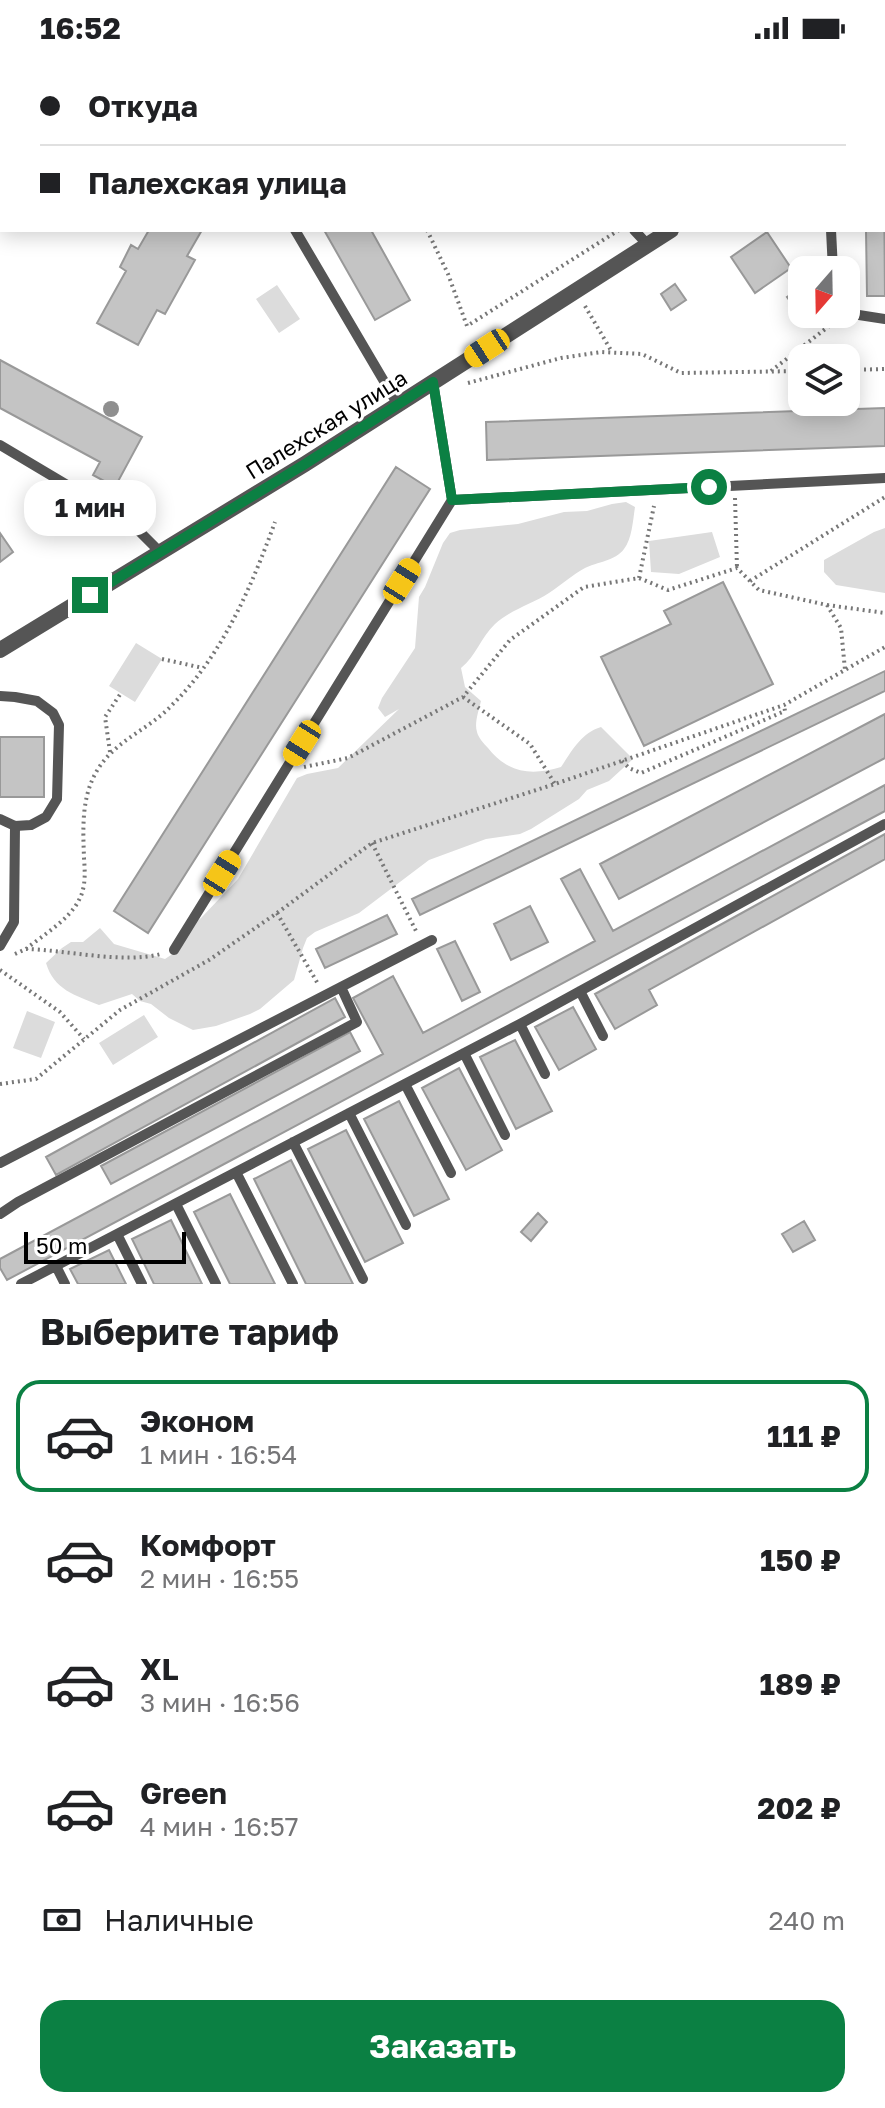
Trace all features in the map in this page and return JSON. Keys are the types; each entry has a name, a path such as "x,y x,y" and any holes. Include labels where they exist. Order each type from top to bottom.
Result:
{"street":[{"name":"Палехская улица","path":"0,650 398,405 668,232"}],"lane":[{"path":"296,232 398,405"},
{"path":"636,232 648,245"},
{"path":"831,232 832,256"},
{"path":"860,315 885,319"},
{"path":"174,950 452,500 433,382"},
{"path":"0,445 131,523 160,552"},
{"path":"452,500 885,478"},
{"path":"0,696 37,701 53,713 59,725 57,799 46,817 31,825 15,826 0,819"},
{"path":"21,1284 520,1024 885,824"},
{"path":"0,946 14,922 15,826"},
{"path":"0,1163 427,942"},
{"path":"0,1214 357,1022 341,987"},
{"path":"580,991 603,1036"},
{"path":"520,1024 545,1074"},
{"path":"464,1053 505,1135"},
{"path":"405,1084 451,1173"},
{"path":"349,1113 406,1225"},
{"path":"293,1142 363,1279"},
{"path":"236,1172 293,1284"},
{"path":"176,1204 216,1284"},
{"path":"117,1234 142,1284"},
{"path":"56,1266 65,1284"}],"path":[{"path":"428,232 448,274 467,326 616,232"},
{"path":"582,301 612,352"},
{"path":"771,371 827,328"},
{"path":"465,383 561,358 601,352 642,354 681,373 788,371"},
{"path":"860,370 885,369"},
{"path":"735,486 737,568 759,590 827,605 885,613"},
{"path":"639,578 658,489"},
{"path":"750,581 885,497"},
{"path":"13,955 26,949 74,908 81,897 85,878 83,818 96,771 110,752 169,708 203,668 232,624 275,522"},
{"path":"285,770 348,758 463,697 510,640 584,587 639,578 668,590 737,568"},
{"path":"827,605 841,628 845,670"},
{"path":"0,1084 36,1079 120,1010 209,960 372,843 784,705 885,647"},
{"path":"162,659 203,668"},
{"path":"110,752 105,717 121,693"},
{"path":"463,697 530,744 555,784"},
{"path":"622,761 641,773 785,711 784,705"},
{"path":"372,843 427,942"},
{"path":"277,913 325,995"},
{"path":"26,949 150,957 174,950"},
{"path":"0,970 60,1012 84,1039"}],"shaded area":[{"path":"277,285 300,319 279,333 256,299"},
{"path":"626,502 635,507 632,529 624,549 611,559 585,568 549,593 501,619 461,668 465,687 481,701 476,721 478,734 504,763 530,772 561,767 582,738 601,727 633,759 609,781 587,790 579,799 520,834 486,839 429,860 359,913 315,932 307,938 294,980 250,1014 193,1030 132,994 99,1005 66,990 54,980 46,963 71,942 83,942 100,928 114,944 165,959 174,953 184,932 238,879 297,778 338,768 399,709 385,717 378,708 415,648 419,597 450,533 518,524 564,512 587,511"},
{"path":"885,528 885,593 836,585 824,572 824,560"},
{"path":"712,532 720,557 679,574 651,572 649,541"},
{"path":"136,643 162,659 135,702 109,686"},
{"path":"27,1011 55,1022 41,1058 13,1048"},
{"path":"144,1015 158,1037 113,1065 99,1043"}],"building":[{"path":"148,232 201,232 187,256 195,260 165,314 157,310 138,345 97,323 126,271 120,267 131,245 138,249"},
{"path":"325,232 372,232 410,300 375,320"},
{"path":"767,232 788,264 788,270 755,293 731,257"},
{"path":"866,232 884,232 885,296 867,296"},
{"path":"675,284 686,300 671,310 661,294"},
{"path":"0,360 142,437 115,487 93,475 100,462 0,408"},
{"path":"885,408 885,446 487,460 486,422 788,411 788,416 860,416 860,409"},
{"path":"396,467 430,489 148,933 114,911"},
{"path":"0,533 13,552 0,562"},
{"path":"723,582 773,684 644,746 601,657 671,624 664,611"},
{"path":"885,671 885,691 420,915 412,899"},
{"path":"885,714 885,758 619,899 600,864"},
{"path":"0,737 44,737 44,797 0,797"},
{"path":"885,785 885,811 7,1280 0,1268 0,1259 383,1054 353,998 393,976 423,1033 595,941 561,879 580,869 613,931"},
{"path":"885,834 885,859 649,990 657,1005 615,1029 595,994"},
{"path":"530,906 548,942 511,960 494,924"},
{"path":"387,915 397,934 325,968 316,949"},
{"path":"455,941 480,992 462,1001 437,949"},
{"path":"335,998 345,1017 56,1175 46,1157"},
{"path":"573,1007 596,1049 559,1070 535,1027"},
{"path":"350,1032 360,1051 111,1184 101,1166"},
{"path":"515,1040 552,1111 516,1129 480,1057"},
{"path":"459,1068 502,1150 466,1170 422,1088"},
{"path":"399,1101 449,1199 414,1216 364,1119"},
{"path":"346,1130 403,1243 365,1262 308,1149"},
{"path":"291,1160 353,1284 306,1284 254,1179"},
{"path":"230,1194 275,1284 230,1284 194,1212"},
{"path":"538,1213 547,1222 531,1241 521,1232"},
{"path":"171,1220 202,1284 154,1284 132,1239"},
{"path":"804,1221 815,1240 793,1252 782,1234"},
{"path":"109,1250 126,1284 78,1284 70,1269"}],"route":[{"path":"90,595 433,382 452,500 709,487"}]}
